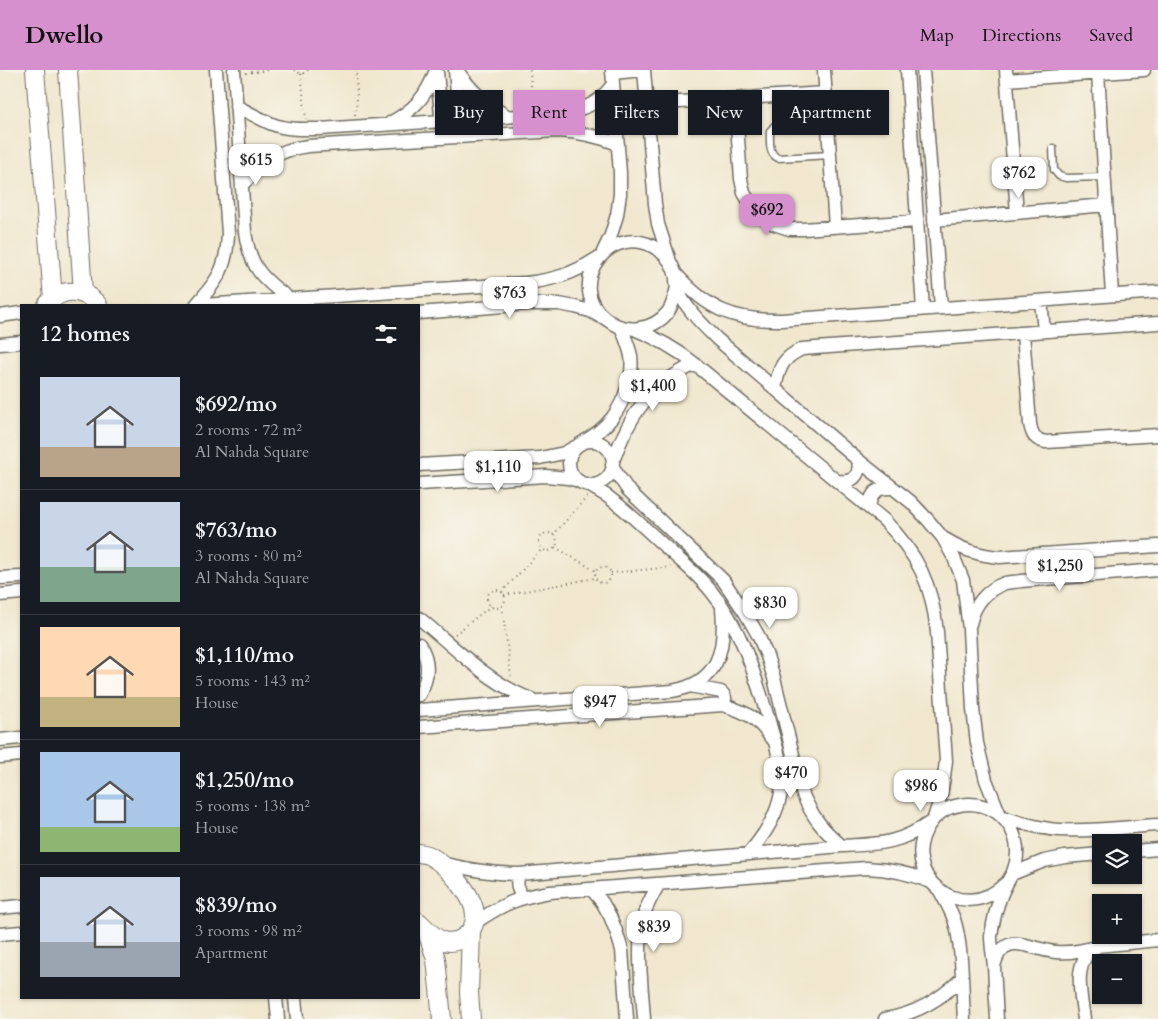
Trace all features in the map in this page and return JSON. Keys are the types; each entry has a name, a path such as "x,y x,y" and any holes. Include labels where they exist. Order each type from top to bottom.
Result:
{"street":[{"path":"35,70 50,302 64,293 77,292 89,296 97,304"},
{"path":"68,70 83,293"},
{"path":"197,304 217,280 226,258 228,246 216,70"},
{"path":"388,125 405,115 419,102 437,70"},
{"path":"437,70 439,90"},
{"path":"456,70 477,95 507,116"},
{"path":"456,70 457,90"},
{"path":"612,76 644,70 646,90"},
{"path":"824,70 825,90"},
{"path":"907,70 923,309"},
{"path":"923,70 941,308"},
{"path":"1017,213 1007,75 1144,70"},
{"path":"234,72 244,232 247,245 253,262 263,277 271,286 290,299"},
{"path":"1098,73 1112,295"},
{"path":"585,108 602,97 612,76"},
{"path":"612,76 620,194 617,215 611,235 593,267 590,278 589,289 596,310 612,324 666,343 695,364 884,520 912,552 930,590 935,611 946,761 940,800 933,820 925,831 920,852 923,868 947,903 958,934 964,1019"},
{"path":"236,106 285,128 353,127 435,121"},
{"path":"503,116 513,116"},
{"path":"299,147 294,139 295,132 303,129"},
{"path":"242,185 263,163 286,150 299,147 557,131 573,131 588,134 618,144"},
{"path":"649,135 658,224 674,275 685,302 705,328 717,339 858,460 911,502 943,538 963,580 977,742 986,780 1001,816 1009,824 1017,843 1017,859 996,910 991,938 997,1019"},
{"path":"738,135 744,193 752,206 774,224 788,229 803,230 917,221"},
{"path":"829,135 835,227"},
{"path":"934,220 1106,205"},
{"path":"218,304 548,281 583,268 613,246 625,242 651,245 662,252 674,275 705,301 723,311 742,317 762,320 1158,292"},
{"path":"228,246 236,248 247,245"},
{"path":"627,328 647,327 658,321 668,312 674,300 674,275"},
{"path":"526,284 529,287 531,296 527,304"},
{"path":"1041,300 1044,331"},
{"path":"420,313 527,304 560,304 582,309 604,318"},
{"path":"0,316 20,312"},
{"path":"775,388 780,367 793,353 802,349 1158,323"},
{"path":"420,465 540,458 564,453 594,436 612,418 620,406 626,391 630,375 631,358 627,328"},
{"path":"1023,332 1030,424 1034,437 1046,442 1158,435"},
{"path":"0,344 20,342"},
{"path":"420,484 546,476 568,478 587,485 601,482 610,472 624,434 638,408 663,382 695,364"},
{"path":"748,854 759,842 776,813 782,780 776,746 743,645 721,604 699,578 616,503 573,476 570,469 570,454 579,445 589,441 596,441 608,449 611,454 612,463 622,483 723,580 746,614 758,634 767,656 791,744 798,780 810,810 830,836 851,850 850,868"},
{"path":"837,481 845,482 852,480 857,474 858,460"},
{"path":"869,508 870,499 875,491 884,487 893,488"},
{"path":"943,538 970,552 1000,557 1158,546"},
{"path":"968,629 972,614 980,600 992,590 1006,583 1158,570"},
{"path":"0,578 20,577"},
{"path":"0,595 20,593"},
{"path":"420,710 672,691 690,686 702,679 712,669 720,656 723,640 721,604"},
{"path":"420,619 495,681 512,691 536,701"},
{"path":"420,646 426,659 428,670 420,693"},
{"path":"690,686 721,692 725,696 723,706"},
{"path":"420,727 723,706 740,710 755,719 776,746"},
{"path":"0,740 20,738"},
{"path":"0,757 20,755"},
{"path":"782,780 791,786 796,784 798,780"},
{"path":"426,854 479,871 519,874 883,844 916,832 942,812 961,804 986,807 1001,816 1040,828 1079,831 1158,825"},
{"path":"1142,850 1158,849"},
{"path":"426,854 456,878 473,906 475,914 469,993 471,1019"},
{"path":"422,926 442,940 450,942 466,936 473,927 499,907 523,898 550,892 850,868 883,868 899,871 915,875 947,895 958,899 979,899 999,890 1009,878 1044,861 1092,855"},
{"path":"519,874 517,886 523,898"},
{"path":"644,1019 640,950 641,930 644,913 650,898 659,884"},
{"path":"592,890 610,916 622,950 627,1019"},
{"path":"0,908 20,906"},
{"path":"422,926 436,959 442,1019"},
{"path":"0,934 20,932"},
{"path":"994,968 1000,951 1012,944 1019,943 1036,949 1058,952 1080,951 1098,946 1158,940"},
{"path":"1084,1019 1079,976 1085,957 1092,949 1098,946"},
{"path":"622,950 630,947 640,950"},
{"path":"885,1019 898,1017 926,1006 945,994 961,979"},
{"path":"441,995 446,990 452,988 466,990 469,993"},
{"path":"276,999 278,1019"},
{"path":"295,999 296,1019"}],"lane":[{"path":"772,128 770,131 773,156 778,158 830,155"},
{"path":"1052,148 1054,170 1058,176 1066,178 1104,177"}],"path":[{"path":"234,72 268,70"},
{"path":"294,70 301,74"},
{"path":"301,74 308,70"},
{"path":"353,127 357,101 356,70"},
{"path":"530,70 531,90"},
{"path":"301,74 303,129"},
{"path":"553,535 587,485"},
{"path":"546,533 553,535 557,541 555,547 549,551 542,549 539,542 540,538 546,533"},
{"path":"555,547 596,570"},
{"path":"502,592 542,549"},
{"path":"611,573 686,566"},
{"path":"596,570 603,567 611,573"},
{"path":"596,570 595,578 600,583 607,583 611,573"},
{"path":"504,595 595,578"},
{"path":"502,606 499,608 491,606 488,603 488,595 498,590 504,595 505,599 502,606 512,691"},
{"path":"446,641 491,606"}]}
